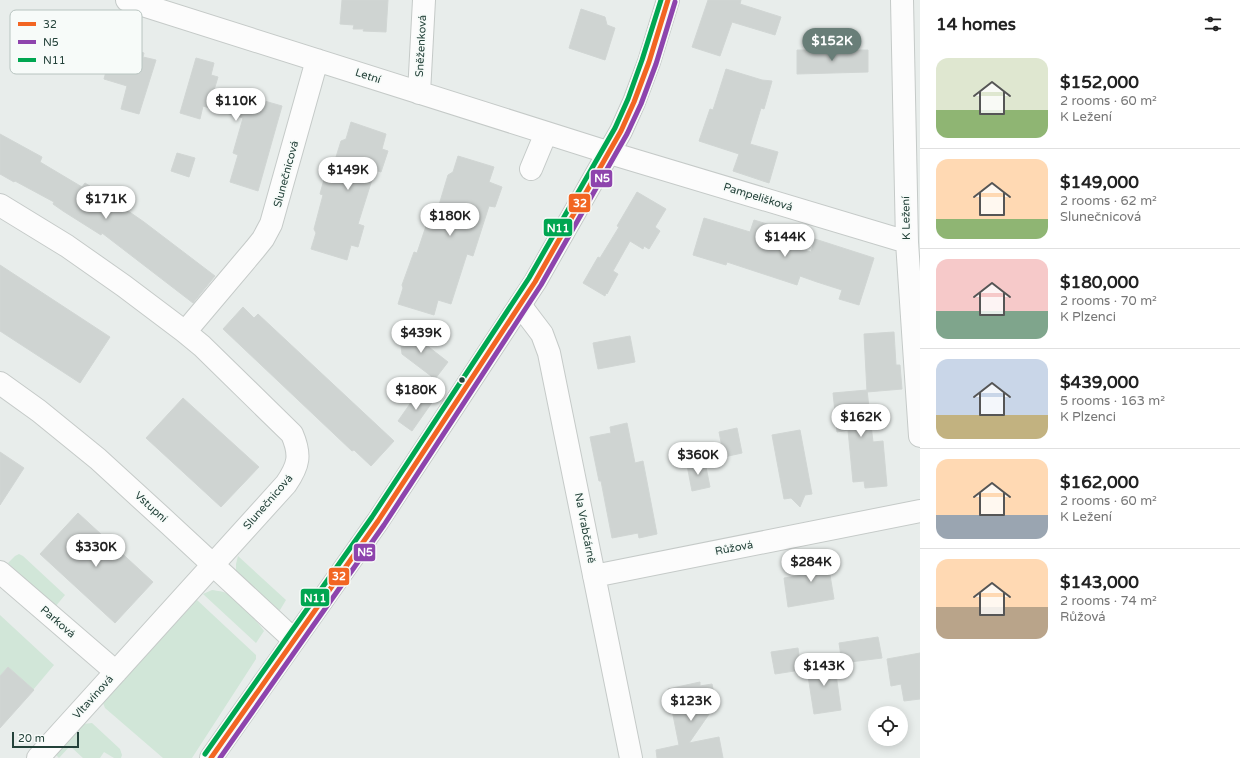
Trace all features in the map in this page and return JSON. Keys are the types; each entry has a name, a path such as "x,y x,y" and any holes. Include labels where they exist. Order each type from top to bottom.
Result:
{"street":[{"name":"Letní","path":"127,0 610,153"},
{"name":"Sněženková","path":"419,93 424,0"},
{"path":"211,758 378,521 520,305 610,153 621,131 649,62 668,0"},
{"name":"K Ležení","path":"902,0 907,242 920,436"},
{"name":"Slunečnicová","path":"185,332 256,249 271,224 317,60"},
{"path":"531,169 546,133"},
{"name":"Pampelišková","path":"610,153 907,242"},
{"name":"Slunečnicová","path":"0,205 67,246 124,286 185,332 202,346 292,434 297,445 298,458 295,472 286,484 116,672"},
{"name":"Na Vrabčárně","path":"520,305 542,334 549,353 631,758"},
{"name":"Vstupní","path":"0,383 39,411 98,459 294,640"},
{"name":"Růžová","path":"594,576 920,511"},
{"name":"Parková","path":"0,572 116,672"},
{"name":"Vltavínová","path":"38,758 116,672"}],"green space":[{"path":"19,554 65,595 55,607 8,563"},
{"path":"238,556 286,600 280,610 274,608 236,572"},
{"path":"212,590 228,594 232,597 261,627 264,631 256,643 203,594"},
{"path":"197,600 256,655 256,659 192,758 163,758 105,708 103,703"},
{"path":"0,615 54,665 33,690 8,667 0,676"},
{"path":"92,723 120,749 122,755 121,758 114,758 104,752 100,758 83,758 70,746 59,758 55,754 83,724"}],"building":[{"path":"342,0 388,0 386,32 363,31 364,29 353,29 354,25 340,24"},
{"path":"708,0 741,0 740,4 781,17 775,35 732,22 720,56 692,47"},
{"path":"581,9 605,17 607,25 615,28 605,60 569,48"},
{"path":"797,50 868,50 868,72 797,74"},
{"path":"142,52 144,53 143,57 156,60 139,114 121,109 127,86 104,79 105,74 142,74"},
{"path":"196,58 214,63 211,75 218,77 214,90 253,101 254,98 282,106 258,191 230,182 238,155 233,153 243,118 203,106 200,119 180,113"},
{"path":"726,69 762,80 772,81 764,109 761,108 750,144 778,152 769,183 733,171 739,154 699,141 710,109 713,110"},
{"path":"351,122 386,134 382,149 388,151 381,172 375,170 358,224 364,226 358,247 351,245 347,260 311,249 316,233 314,229 323,195 320,194 326,172 331,173 341,141 346,139"},
{"path":"0,134 42,157 40,162 82,187 85,183 118,204 215,276 193,303 102,233 101,235 63,211 53,204 54,202 0,174"},
{"path":"177,153 195,158 189,177 171,171"},
{"path":"458,156 494,167 489,182 502,187 495,207 489,206 473,256 467,254 451,304 438,300 434,315 398,304 403,288 402,285 414,252 417,253 427,223 431,220 436,204 439,205 448,175 453,172"},
{"path":"637,192 666,209 655,227 660,231 649,249 644,246 643,249 630,241 613,271 618,274 605,296 583,283 598,257 600,258 619,227 617,226"},
{"path":"704,218 750,232 754,220 780,228 776,242 811,252 815,239 874,258 859,305 839,299 842,290 800,276 797,285 727,262 726,265 693,255"},
{"path":"0,265 110,337 80,383 0,331"},
{"path":"243,307 254,318 258,314 394,441 371,466 354,450 352,451 223,329"},
{"path":"398,323 448,362 435,379 402,354"},
{"path":"894,332 896,365 900,365 902,389 867,392 864,334"},
{"path":"630,336 635,362 598,369 593,343"},
{"path":"867,390 873,442 883,441 887,486 865,488 864,481 853,482 848,430 837,432 833,393"},
{"path":"419,391 433,401 412,431 398,421"},
{"path":"183,398 259,467 221,507 146,438"},
{"path":"627,423 635,463 643,461 657,534 639,538 638,533 612,538 601,481 599,481 590,437 611,433 610,427"},
{"path":"737,428 742,453 724,457 719,432"},
{"path":"800,430 812,494 805,495 800,507 791,498 784,499 772,435"},
{"path":"0,452 24,468 0,505"},
{"path":"705,462 710,487 692,491 687,465"},
{"path":"78,513 153,582 115,623 40,554"},
{"path":"826,551 834,599 788,607 784,578 810,574 806,554"},
{"path":"878,637 882,658 842,663 839,643"},
{"path":"798,648 801,670 775,674 771,652"},
{"path":"920,653 920,699 904,701 901,684 891,686 887,659"},
{"path":"834,660 841,710 814,714 806,663"},
{"path":"8,667 34,690 0,728 0,676"},
{"path":"700,682 700,686 712,684 716,704 689,743 719,737 723,758 657,758 656,750 679,745 672,710 664,705 670,697 668,689"}],"transit line":[{"name":"N11","path":"205,754 372,517 529,278 615,128 628,99 661,0"},
{"name":"32","path":"211,758 378,521 535,282 621,131 649,62 668,0"},
{"name":"N5","path":"220,758 384,525 541,285 627,134 641,104 656,64 675,2"}]}
